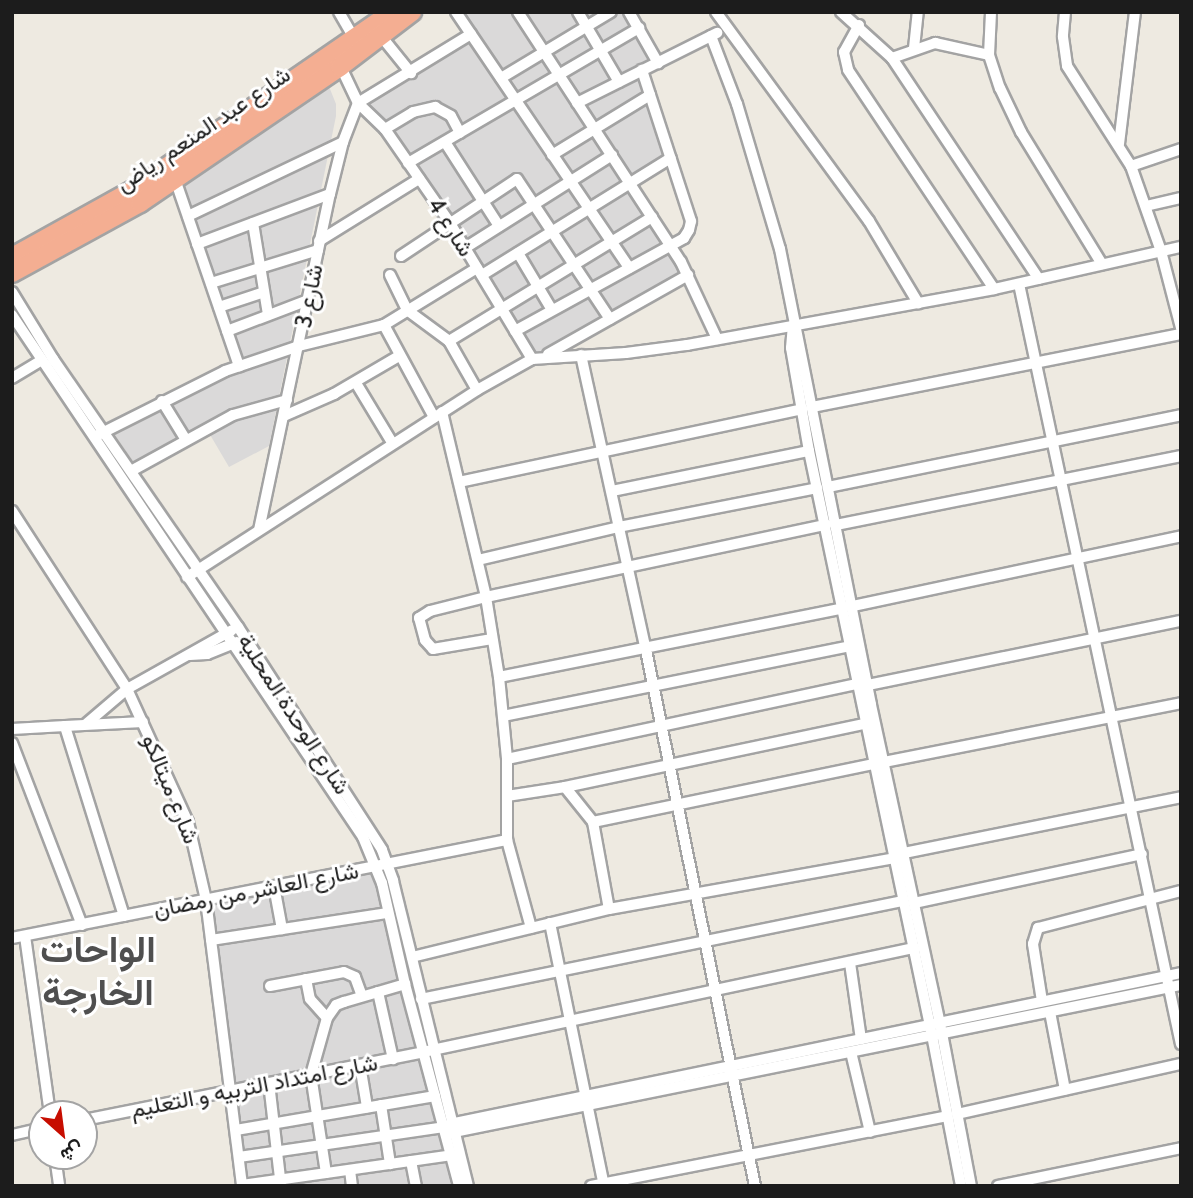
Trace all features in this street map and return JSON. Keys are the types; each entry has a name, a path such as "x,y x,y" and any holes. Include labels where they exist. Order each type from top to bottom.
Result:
{"highway":[{"name":"شارع عبد المنعم رياض","path":"12,257 95,221 175,179 338,60 355,40 392,12"},
{"name":"شارع عبد المنعم رياض","path":"12,273 338,60 381,36 412,12"}],"street":[{"path":"339,12 355,40"},
{"path":"456,12 629,268"},
{"path":"578,12 619,82"},
{"path":"501,78 611,12"},
{"path":"629,12 658,62"},
{"path":"716,12 725,29 830,165 869,221 918,303"},
{"path":"841,12 859,25 892,58 1039,279"},
{"path":"914,48 918,12"},
{"path":"990,12 989,55 993,71 1021,132 1101,264"},
{"path":"1065,12 1064,55 1072,77 1119,144 1131,166 1161,251 1181,328"},
{"path":"1119,144 1135,12"},
{"path":"521,13 688,275 717,339"},
{"path":"859,25 846,46 844,63 994,289"},
{"path":"408,163 639,28"},
{"path":"577,103 725,29"},
{"path":"338,60 358,103 411,74 471,34"},
{"path":"381,36 411,74"},
{"path":"711,36 764,192 780,249 793,325 802,348 809,451 822,488"},
{"path":"892,58 914,48 936,43 989,55"},
{"path":"515,331 684,238 691,226 642,70"},
{"path":"552,155 650,95"},
{"name":"شارع 4","path":"358,103 385,129 450,223 532,359"},
{"name":"شارع 3","path":"260,530 318,246 343,142 358,103"},
{"path":"385,129 413,112 435,107 451,116 460,133"},
{"path":"188,216 343,142"},
{"path":"445,142 499,226"},
{"path":"1131,166 1181,149"},
{"path":"465,248 611,155"},
{"path":"93,438 162,401 239,366 299,346 384,325 407,310 518,253 671,158"},
{"path":"175,179 239,366"},
{"path":"401,256 517,179 610,319"},
{"path":"211,283 261,268 318,246 419,180"},
{"path":"197,244 330,194"},
{"path":"1146,206 1181,198"},
{"path":"449,341 652,217"},
{"path":"253,223 268,315"},
{"path":"187,577 477,390 532,359 657,350 994,289 1181,247"},
{"path":"518,253 552,310"},
{"path":"390,275 407,310 449,341 477,390"},
{"path":"545,356 688,275"},
{"path":"1019,284 1167,975 1175,986 1181,1044"},
{"name":"شارع الوحدة المحلية","path":"12,292 16,307 237,627 373,835 412,957 435,1096 449,1128 452,1155 460,1185"},
{"path":"219,307 264,292"},
{"path":"227,331 308,300"},
{"name":"شارع الوحدة المحلية","path":"12,315 40,361 383,865 388,913 405,984 429,1051 449,1128 460,1185"},
{"path":"384,325 399,356 438,415 459,482 486,597 499,677 506,759 507,840 531,928"},
{"path":"459,482 807,408 1181,334"},
{"path":"582,355 645,645 675,806 733,1071 755,1186"},
{"path":"284,416 356,383 399,356"},
{"path":"12,378 40,361"},
{"path":"356,383 393,444"},
{"path":"131,471 233,415 287,400"},
{"path":"162,401 186,440"},
{"path":"807,408 862,684 936,1028 952,1115 961,1186"},
{"path":"478,560 619,527 1181,415"},
{"path":"612,491 809,451"},
{"path":"492,639 433,649 425,640 419,624 421,615 486,597 628,567 1181,456"},
{"name":"شارع ميتالكو","path":"14,517 127,689 188,822 206,900 242,1185"},
{"path":"499,677 645,645 1077,560 1181,536"},
{"path":"848,607 850,646 862,684 865,724 879,763"},
{"path":"506,759 862,684 1181,621"},
{"path":"86,724 127,689 237,627"},
{"path":"190,655 207,654 245,639"},
{"path":"503,716 850,646"},
{"path":"593,822 1181,703"},
{"path":"12,729 143,722"},
{"path":"507,796 565,787 865,724"},
{"path":"65,726 124,916"},
{"path":"12,743 82,925"},
{"path":"565,787 593,822 609,909"},
{"path":"412,957 609,909 899,855 1181,797"},
{"name":"شارع العاشر من رمضان","path":"12,939 507,840"},
{"path":"421,999 1142,854"},
{"path":"274,886 282,929"},
{"path":"1042,1001 1033,944 1036,930 1041,926 1181,891"},
{"path":"908,902 914,948 936,1028"},
{"path":"211,940 388,913"},
{"path":"550,923 604,1185"},
{"path":"26,936 48,1100"},
{"name":"شارع امتداد التربيه و التعليم","path":"98,1117 393,1059 714,988 914,948"},
{"path":"849,963 861,1039"},
{"path":"270,986 348,972 355,977 362,996"},
{"path":"239,1157 449,1128 584,1098 851,1052 1042,1001 1181,972"},
{"path":"306,979 310,999 327,1018"},
{"path":"326,1173 310,1075 327,1018 336,1005 405,984"},
{"path":"733,1071 861,1039 1050,1012 1175,986"},
{"path":"378,992 393,1059"},
{"path":"1050,1012 1065,1090"},
{"path":"851,1052 870,1132"},
{"path":"592,1186 870,1132 1181,1064"},
{"path":"360,1065 367,1107"},
{"path":"268,1083 281,1183"},
{"path":"236,1130 435,1096"},
{"path":"381,1105 390,1164"},
{"path":"952,1115 971,1186"},
{"path":"998,1186 1181,1148"},
{"path":"242,1185 281,1183 326,1173 452,1155"},
{"path":"411,1161 416,1186"},
{"path":"350,1170 352,1186"}],"shaded area":[{"path":"460,12 512,12 518,20 532,12 635,12 664,65 646,75 675,159 636,183 695,279 533,366 453,238 382,132 362,108 475,35"},
{"path":"328,84 336,104 336,116 269,446 229,467 209,433 141,473 106,422 233,361 182,184"},
{"path":"384,869 463,1186 247,1186 210,904"}],"district":[{"name":"الواحات الخارجة","path":"98,972"}]}
